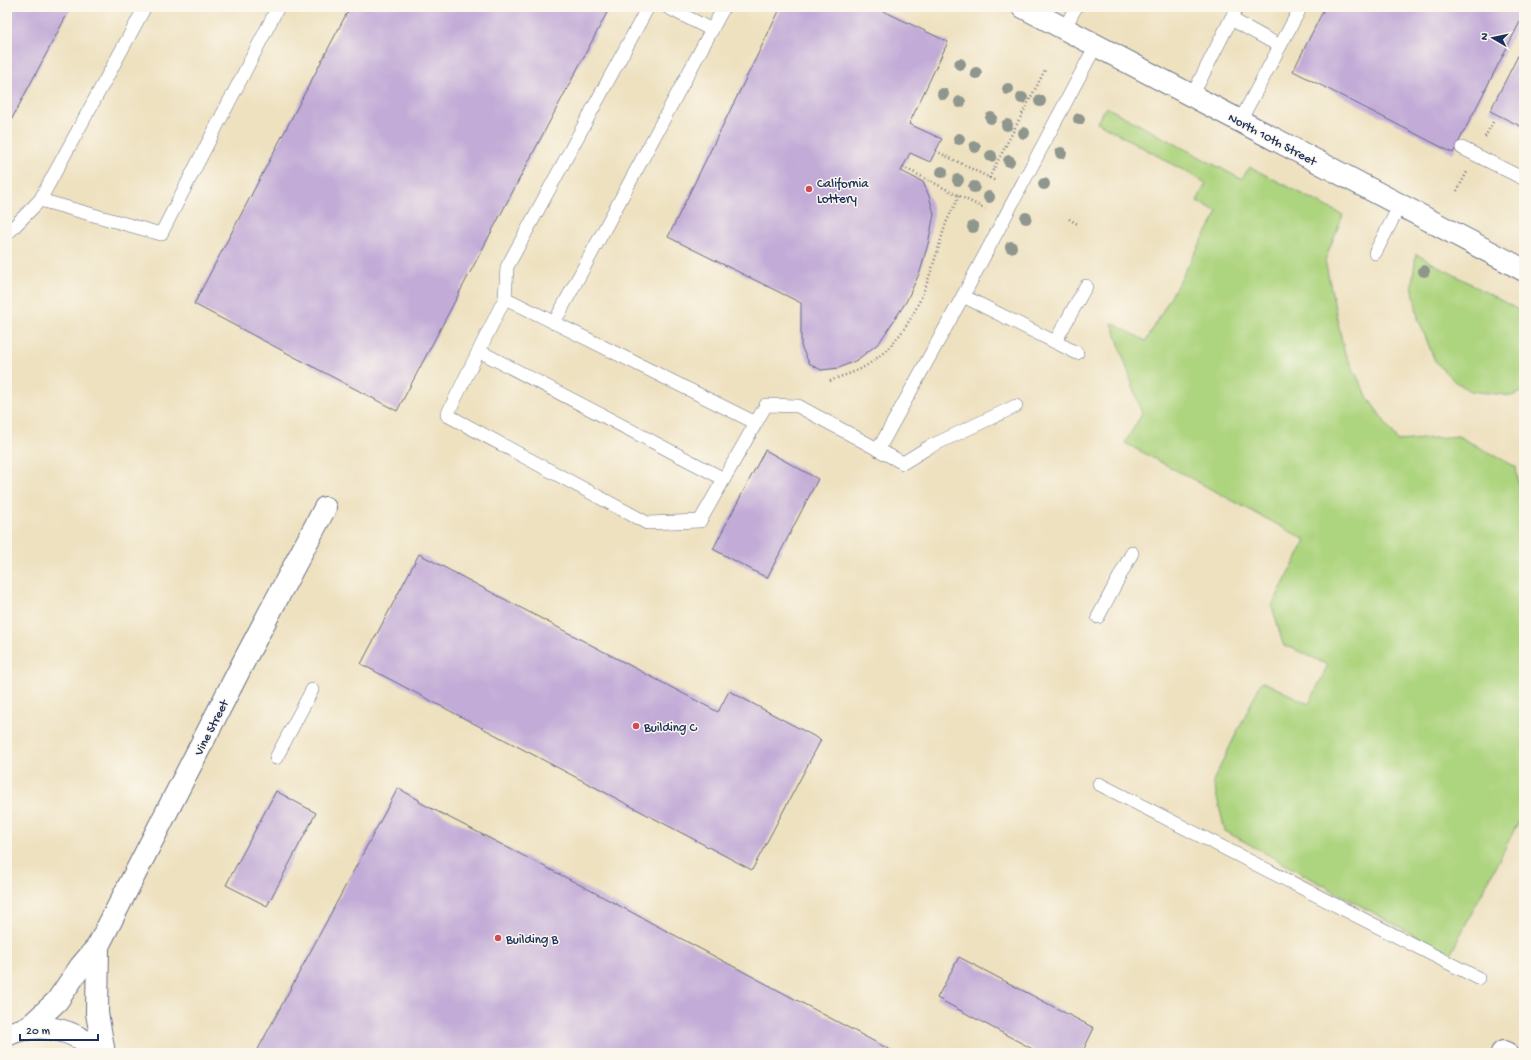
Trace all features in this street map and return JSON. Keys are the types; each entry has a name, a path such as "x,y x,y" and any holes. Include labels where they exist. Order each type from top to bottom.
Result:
{"street":[{"name":"North 10th Street","path":"1023,7 1524,270"},
{"name":"Vine Street","path":"13,1033 57,1001 81,966 98,946 246,657 325,508"},
{"name":"Vine Street","path":"98,946 97,1013 104,1053"},
{"path":"13,1033 50,1028 71,1033 90,1044 99,1053"}],"lane":[{"path":"7,234 40,200 145,7"},
{"path":"40,200 161,234 278,7"},
{"path":"648,7 508,267 506,298 447,415 647,523 700,521 766,405 798,406 903,463 929,447 1016,406"},
{"path":"667,7 712,30"},
{"path":"554,323 724,7"},
{"path":"1192,96 1237,7"},
{"path":"1240,121 1301,7"},
{"path":"1064,29 1073,8"},
{"path":"1231,19 1280,46"},
{"path":"878,450 963,296 1096,45"},
{"path":"1462,148 1524,179"},
{"path":"1375,254 1400,205"},
{"path":"1055,342 1086,286"},
{"path":"963,296 1077,353"},
{"path":"506,298 756,423"},
{"path":"479,352 724,479"},
{"path":"1098,617 1132,553"},
{"path":"276,758 312,690"},
{"path":"1099,784 1478,978"}],"path":[{"path":"989,178 1045,70"},
{"path":"936,151 996,181"},
{"path":"903,167 985,208"},
{"path":"830,381 864,367 890,347 913,314 929,280 947,222 959,196"},
{"path":"1069,219 1079,225"}],"green space":[{"path":"1106,107 1241,179 1250,167 1343,215 1325,260 1344,351 1368,398 1398,441 1458,436 1516,467 1521,507 1524,508 1524,811 1450,955 1225,831 1213,781 1262,681 1309,704 1328,665 1283,644 1272,606 1306,540 1125,443 1142,414 1112,323 1146,341 1218,212 1197,201 1206,183 1097,122"},
{"path":"1416,254 1524,313 1524,391 1512,396 1471,391 1454,381 1435,361 1418,318 1412,284"}],"building":[{"path":"7,7 71,7 7,128"},
{"path":"350,7 610,7 397,411 194,304"},
{"name":"California Lottery","path":"781,7 875,7 948,42 909,124 942,139 930,162 910,153 901,171 923,182 934,214 928,244 920,272 906,302 879,343 857,360 839,368 821,370 809,363 801,346 801,303 668,237"},
{"path":"1325,7 1524,7 1524,14 1453,153 1293,71"},
{"path":"1524,44 1524,128 1490,111"},
{"path":"765,450 818,479 767,578 713,549"},
{"name":"Building C","path":"419,554 718,712 729,691 821,740 752,870 361,664"},
{"name":"Building B","path":"398,788 419,800 419,802 586,888 896,1053 256,1053"},
{"path":"276,791 316,813 267,906 226,885"},
{"path":"959,957 1094,1028 1082,1053 1040,1053 937,998"}],"place":[{"name":"California Lottery","path":"809,189"},
{"name":"Building C","path":"636,726"},
{"name":"Building B","path":"498,938"}]}
